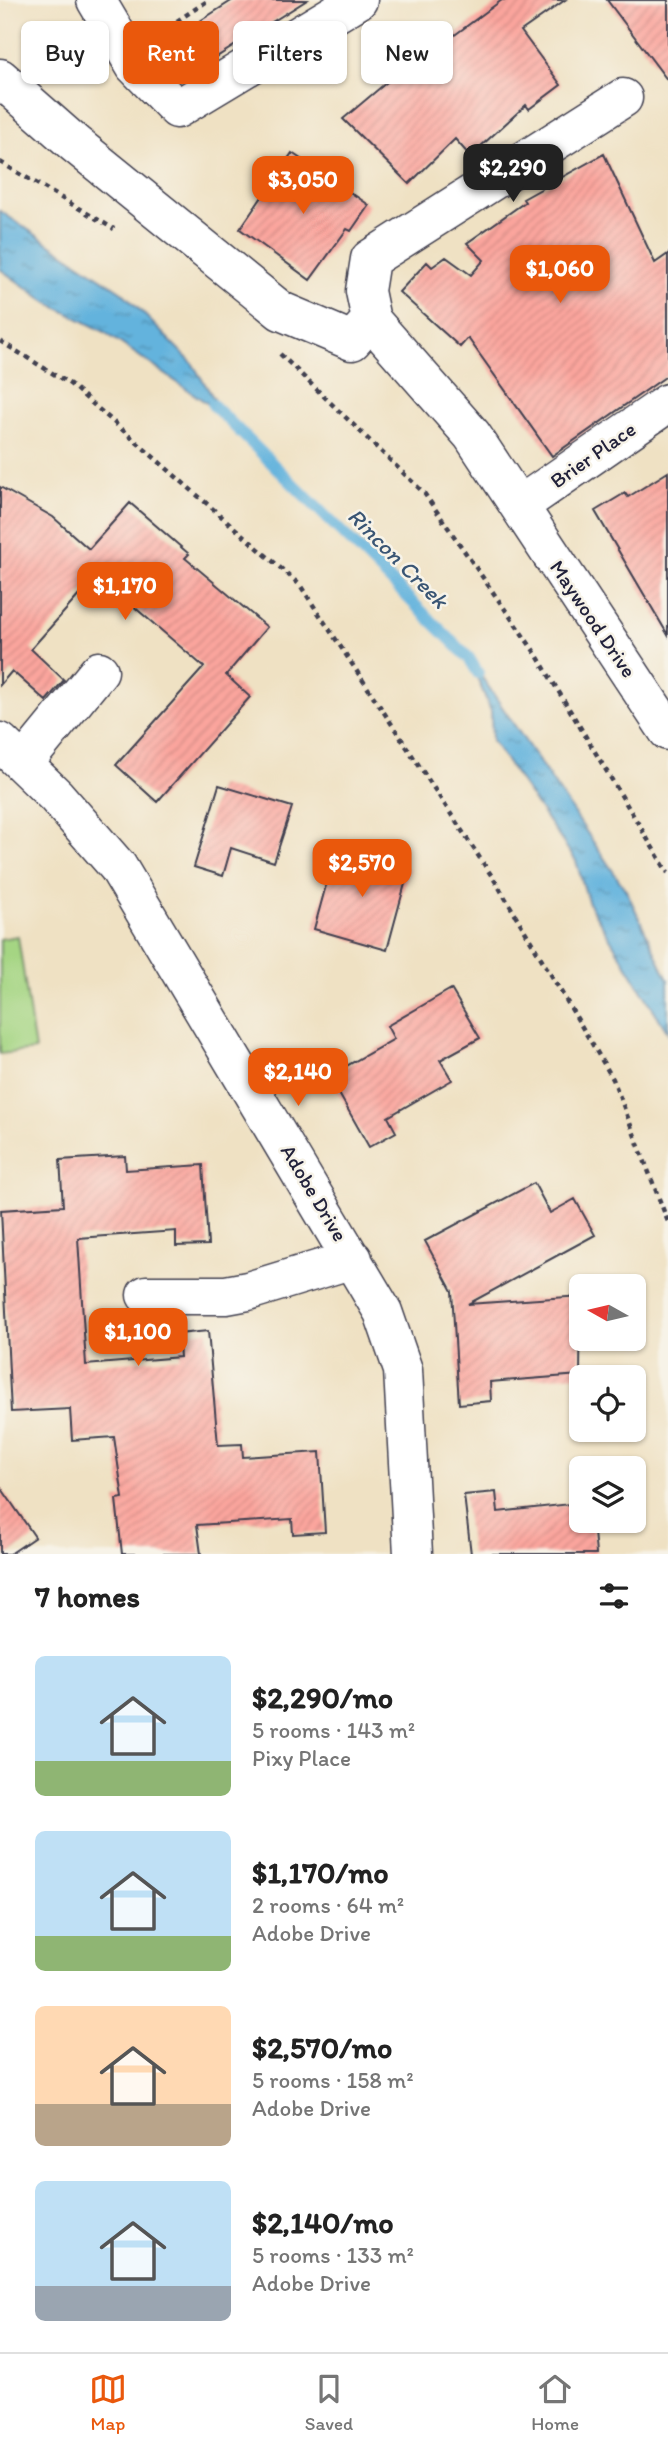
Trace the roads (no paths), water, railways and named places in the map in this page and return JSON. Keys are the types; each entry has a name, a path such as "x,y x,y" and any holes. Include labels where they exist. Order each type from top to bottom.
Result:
{"street":[{"path":"96,0 135,65 177,109 358,0"},
{"path":"0,78 75,144 281,311 352,341 371,320 365,290 370,259 623,98"},
{"name":"Maywood Drive","path":"371,320 472,435 668,731"},
{"name":"Brier Place","path":"519,506 668,404"},
{"path":"11,753 99,671"},
{"name":"Adobe Drive","path":"11,753 56,796 118,867 383,1312 403,1370 412,1554"},
{"path":"146,1295 226,1295 248,1291 353,1259"}],"water":[{"path":"0,211 122,292 192,363 224,415 103,331 48,303 0,269"},
{"path":"469,658 627,892 668,980 668,1033 589,904 576,861 492,741 491,711"}],"waterway":[{"name":"Rincon Creek","path":"213,405 469,658 478,673"}]}
